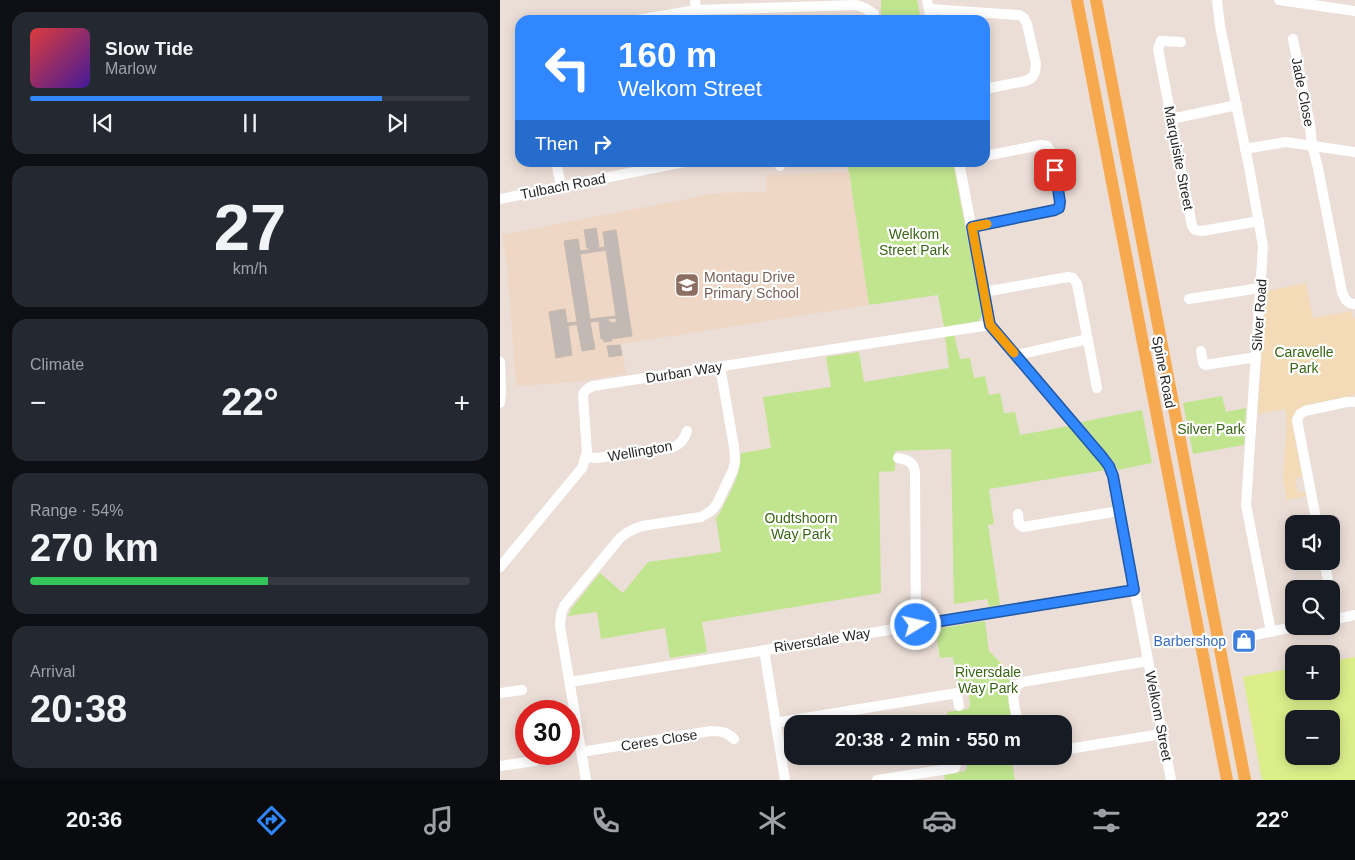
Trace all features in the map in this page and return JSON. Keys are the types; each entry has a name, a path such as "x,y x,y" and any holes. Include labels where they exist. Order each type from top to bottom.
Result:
{"main road":[{"name":"Spine Road","path":"1077,0 1227,780"},
{"name":"Spine Road","path":"1096,0 1245,780"}],"street":[{"name":"Silver Road","path":"1216,0 1263,246 1246,504 1271,632"},
{"path":"1279,0 1355,11"},
{"path":"928,4 1019,15 1026,20 1036,64 1035,72 1030,79 1025,81 990,87"},
{"path":"666,15 696,10 856,5 874,14"},
{"name":"Jade Close","path":"1293,39 1310,125 1312,145 1342,292 1348,303 1355,304"},
{"name":"Marquisite Street","path":"1181,42 1161,41 1159,44 1161,67 1193,229 1202,231 1259,221"},
{"path":"1171,119 1236,105"},
{"path":"1245,149 1286,142 1355,152"},
{"path":"972,227 1055,210 1060,205 1052,152 1047,146 1041,145 990,155"},
{"path":"557,167 561,186"},
{"name":"Tulbach Road","path":"500,199 658,167"},
{"path":"960,167 990,325"},
{"path":"984,292 1068,276 1075,280 1097,388"},
{"path":"1189,299 1260,288"},
{"name":"Welkom Street","path":"990,325 1106,461 1113,476 1171,780"},
{"name":"Durban Way","path":"586,457 587,447 583,402 584,392 593,386 990,325"},
{"path":"1016,355 1088,339"},
{"path":"1201,351 1205,365 1256,357"},
{"path":"500,362 500,403"},
{"path":"586,780 560,626 561,614 564,606 614,545 633,528 701,517 708,514 717,504 733,470 735,457 720,366"},
{"path":"1314,515 1297,420 1300,414 1305,411 1355,402"},
{"name":"Wellington","path":"586,457 597,458 671,448 677,446 682,441 687,431"},
{"path":"500,568 582,468 586,457"},
{"path":"898,458 911,462 915,472 916,625"},
{"path":"1018,514 1019,524 1023,527 1119,510"},
{"name":"Riversdale Way","path":"570,682 1134,590"},
{"path":"1340,618 1355,616"},
{"path":"1255,635 1285,629"},
{"path":"764,650 785,780"},
{"path":"1016,715 1013,694 1016,686 1022,682 1148,661"},
{"path":"500,693 522,690"},
{"path":"775,722 957,693 959,706"},
{"name":"Ceres Close","path":"581,752 711,731 724,732 734,739"},
{"path":"1072,748 1162,734"},
{"path":"500,766 515,764"},
{"path":"877,780 955,768 956,765"}],"shaded area":[{"name":"Montagu Drive Primary School","path":"849,172 869,305 621,344 626,374 575,382 516,386 507,264 502,235 717,193 766,192 766,175"}],"green space":[{"path":"881,0 917,0 920,15 881,15"},
{"name":"Welkom Street Park","path":"847,167 954,167 982,314 979,321 944,327 938,295 869,305"},
{"name":"Oudtshoorn Way Park","path":"954,334 960,359 970,358 974,378 985,376 989,395 1000,393 1004,413 1015,412 1020,435 1069,426 1106,470 989,489 994,524 988,525 1000,605 989,607 987,599 954,604 951,449 895,451 895,471 879,472 881,593 702,622 707,652 670,658 665,628 601,639 597,612 568,616 571,609 600,573 623,593 648,562 721,552 716,518 731,492 739,470 741,453 771,448 763,397 831,387 826,357 859,352 864,382 949,368 945,336"},
{"name":"Silver Park","path":"1222,396 1226,412 1246,408 1244,445 1193,454 1183,403"},
{"path":"1142,410 1152,463 1118,470 1114,462 1081,422"},
{"name":"Riversdale Way Park","path":"985,621 989,651 1013,675 1007,692 1011,715 948,715 947,712 968,709 970,705 968,687 958,687 953,657 940,658 935,629"},
{"path":"1355,657 1355,780 1262,780 1243,677 1285,670 1285,700 1340,700 1340,660"},
{"path":"966,765 1012,765 1015,780 945,780 944,775 965,771"}],"sand":[{"name":"Caravelle Park","path":"1306,283 1313,318 1351,311 1353,318 1355,318 1355,395 1304,405 1295,413 1292,424 1302,477 1295,479 1298,493 1305,492 1306,496 1287,500 1283,480 1287,421 1285,409 1258,414 1266,291"}],"building":[{"path":"596,228 599,246 597,248 605,247 603,232 616,230 632,336 619,338 616,318 608,319 613,338 612,341 604,342 601,339 600,321 590,322 595,349 582,351 577,324 568,326 572,355 556,358 549,312 565,309 567,323 577,322 564,241 578,239 580,251 589,250 584,230","holes":["606,250 616,316 590,319 580,254"]},
{"path":"616,322 618,338 614,339 611,323"},
{"path":"620,345 622,355 609,357 607,346"}],"slow traffic":[{"path":"987,224 972,227 990,325 1014,353"}],"place":[{"name":"Montagu Drive Primary School","path":"687,285"},
{"name":"Barbershop","path":"1244,641"}],"route":[{"path":"916,625 1134,590 1113,476 1109,466 990,325 972,227 1059,208 1060,202 1055,170"}]}
